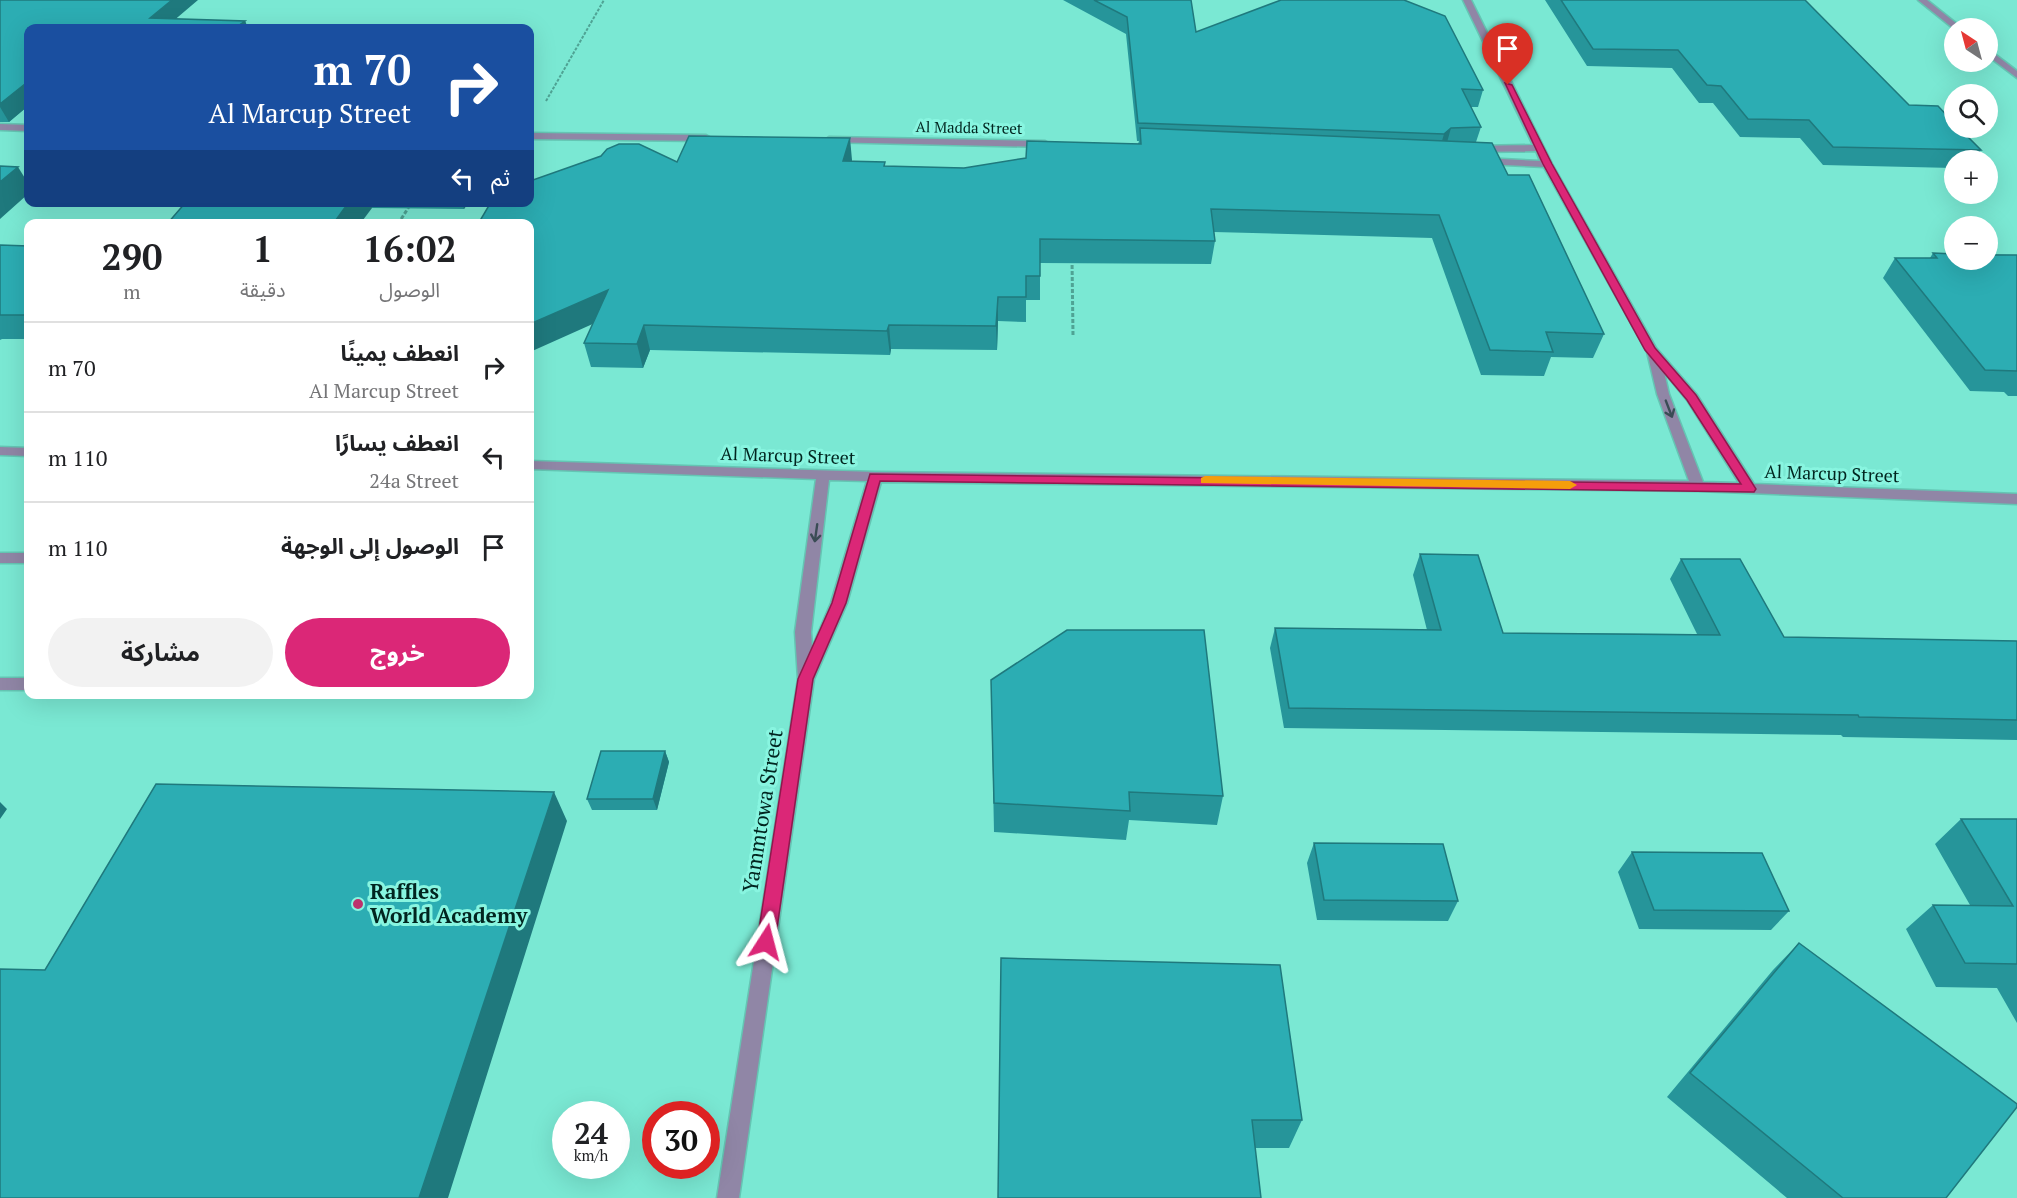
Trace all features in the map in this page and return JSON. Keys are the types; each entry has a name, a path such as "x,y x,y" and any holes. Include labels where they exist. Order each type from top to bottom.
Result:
{"street":[{"path":"1467,0 1547,164 1653,353 1692,398 1750,489"},
{"path":"1922,0 1945,18"},
{"path":"1998,60 2017,75"},
{"path":"0,127 24,128"},
{"path":"534,136 718,139"},
{"name":"Al Madda Street","path":"812,140 1060,144"},
{"path":"1464,149 1539,148"},
{"path":"1477,160 1547,164"},
{"path":"1653,353 1663,394 1698,486"},
{"path":"0,451 24,452"},
{"name":"Al Marcup Street","path":"534,465 875,477 1698,486 2017,499"},
{"name":"Yammtowa Street","path":"728,1198 806,679 803,632 824,475"},
{"name":"Yammtowa Street","path":"806,679 839,603 875,477"},
{"path":"0,558 24,558"},
{"path":"0,684 24,684"}],"path":[{"path":"541,110 604,0"},
{"path":"1072,251 1073,335"}],"building":[{"path":"0,0 172,0 150,18 245,21 241,24 24,24 24,85 0,104"},
{"path":"1094,0 1191,0 1196,32 1281,0 1404,0 1445,16 1483,90 1462,89 1481,127 1451,128 1444,134 1138,123 1127,17"},
{"path":"1561,0 1805,0 1909,105 1938,106 1944,112 1944,138 1969,138 1981,150 1833,147 1809,120 1748,119 1721,86 1707,85 1678,50 1593,49"},
{"path":"1140,128 1492,143 1508,175 1529,175 1604,334 1546,332 1553,352 1490,350 1439,215 1211,209 1215,241 1040,239 1040,276 1026,276 1026,297 998,297 996,326 889,325 887,331 644,325 637,344 584,343 608,290 534,322 534,219 481,219 488,207 534,207 534,180 601,156 607,149 619,144 639,144 677,162 689,136 850,138 843,161 885,162 884,166 964,168 1026,158 1027,141 1141,144"},
{"path":"0,166 18,167 0,182"},
{"path":"182,207 345,207 337,219 171,219"},
{"path":"0,245 24,246 24,315 0,315"},
{"path":"1933,253 1944,254 1944,270 1998,270 1998,255 2017,255 2017,371 1985,370 1895,258 1937,258"},
{"path":"1420,554 1478,555 1503,633 1720,635 1681,559 1740,559 1784,637 2017,641 2017,720 1859,717 1858,715 1289,708 1275,628 1441,630"},
{"path":"1067,630 1204,630 1223,796 1129,792 1130,811 994,803 991,680"},
{"path":"601,751 665,751 653,799 587,799"},
{"path":"156,784 554,792 419,1198 0,1198 0,969 45,970"},
{"path":"1961,819 2017,819 2017,964 1965,963 1933,905 2013,906"},
{"path":"1314,843 1443,844 1458,901 1324,900"},
{"path":"1632,852 1762,853 1789,911 1654,910"},
{"path":"1799,943 2017,1104 2017,1107 1946,1198 1843,1198 1690,1073"},
{"path":"1001,958 1280,965 1302,1120 1252,1120 1261,1198 998,1198"}],"slow traffic":[{"path":"1205,480 1570,485"}],"place":[{"name":"Raffles World Academy","path":"358,904"}],"route":[{"path":"766,942 806,679 839,603 875,477 1698,486 1750,489 1692,398 1651,350 1547,164 1508,85"}]}
